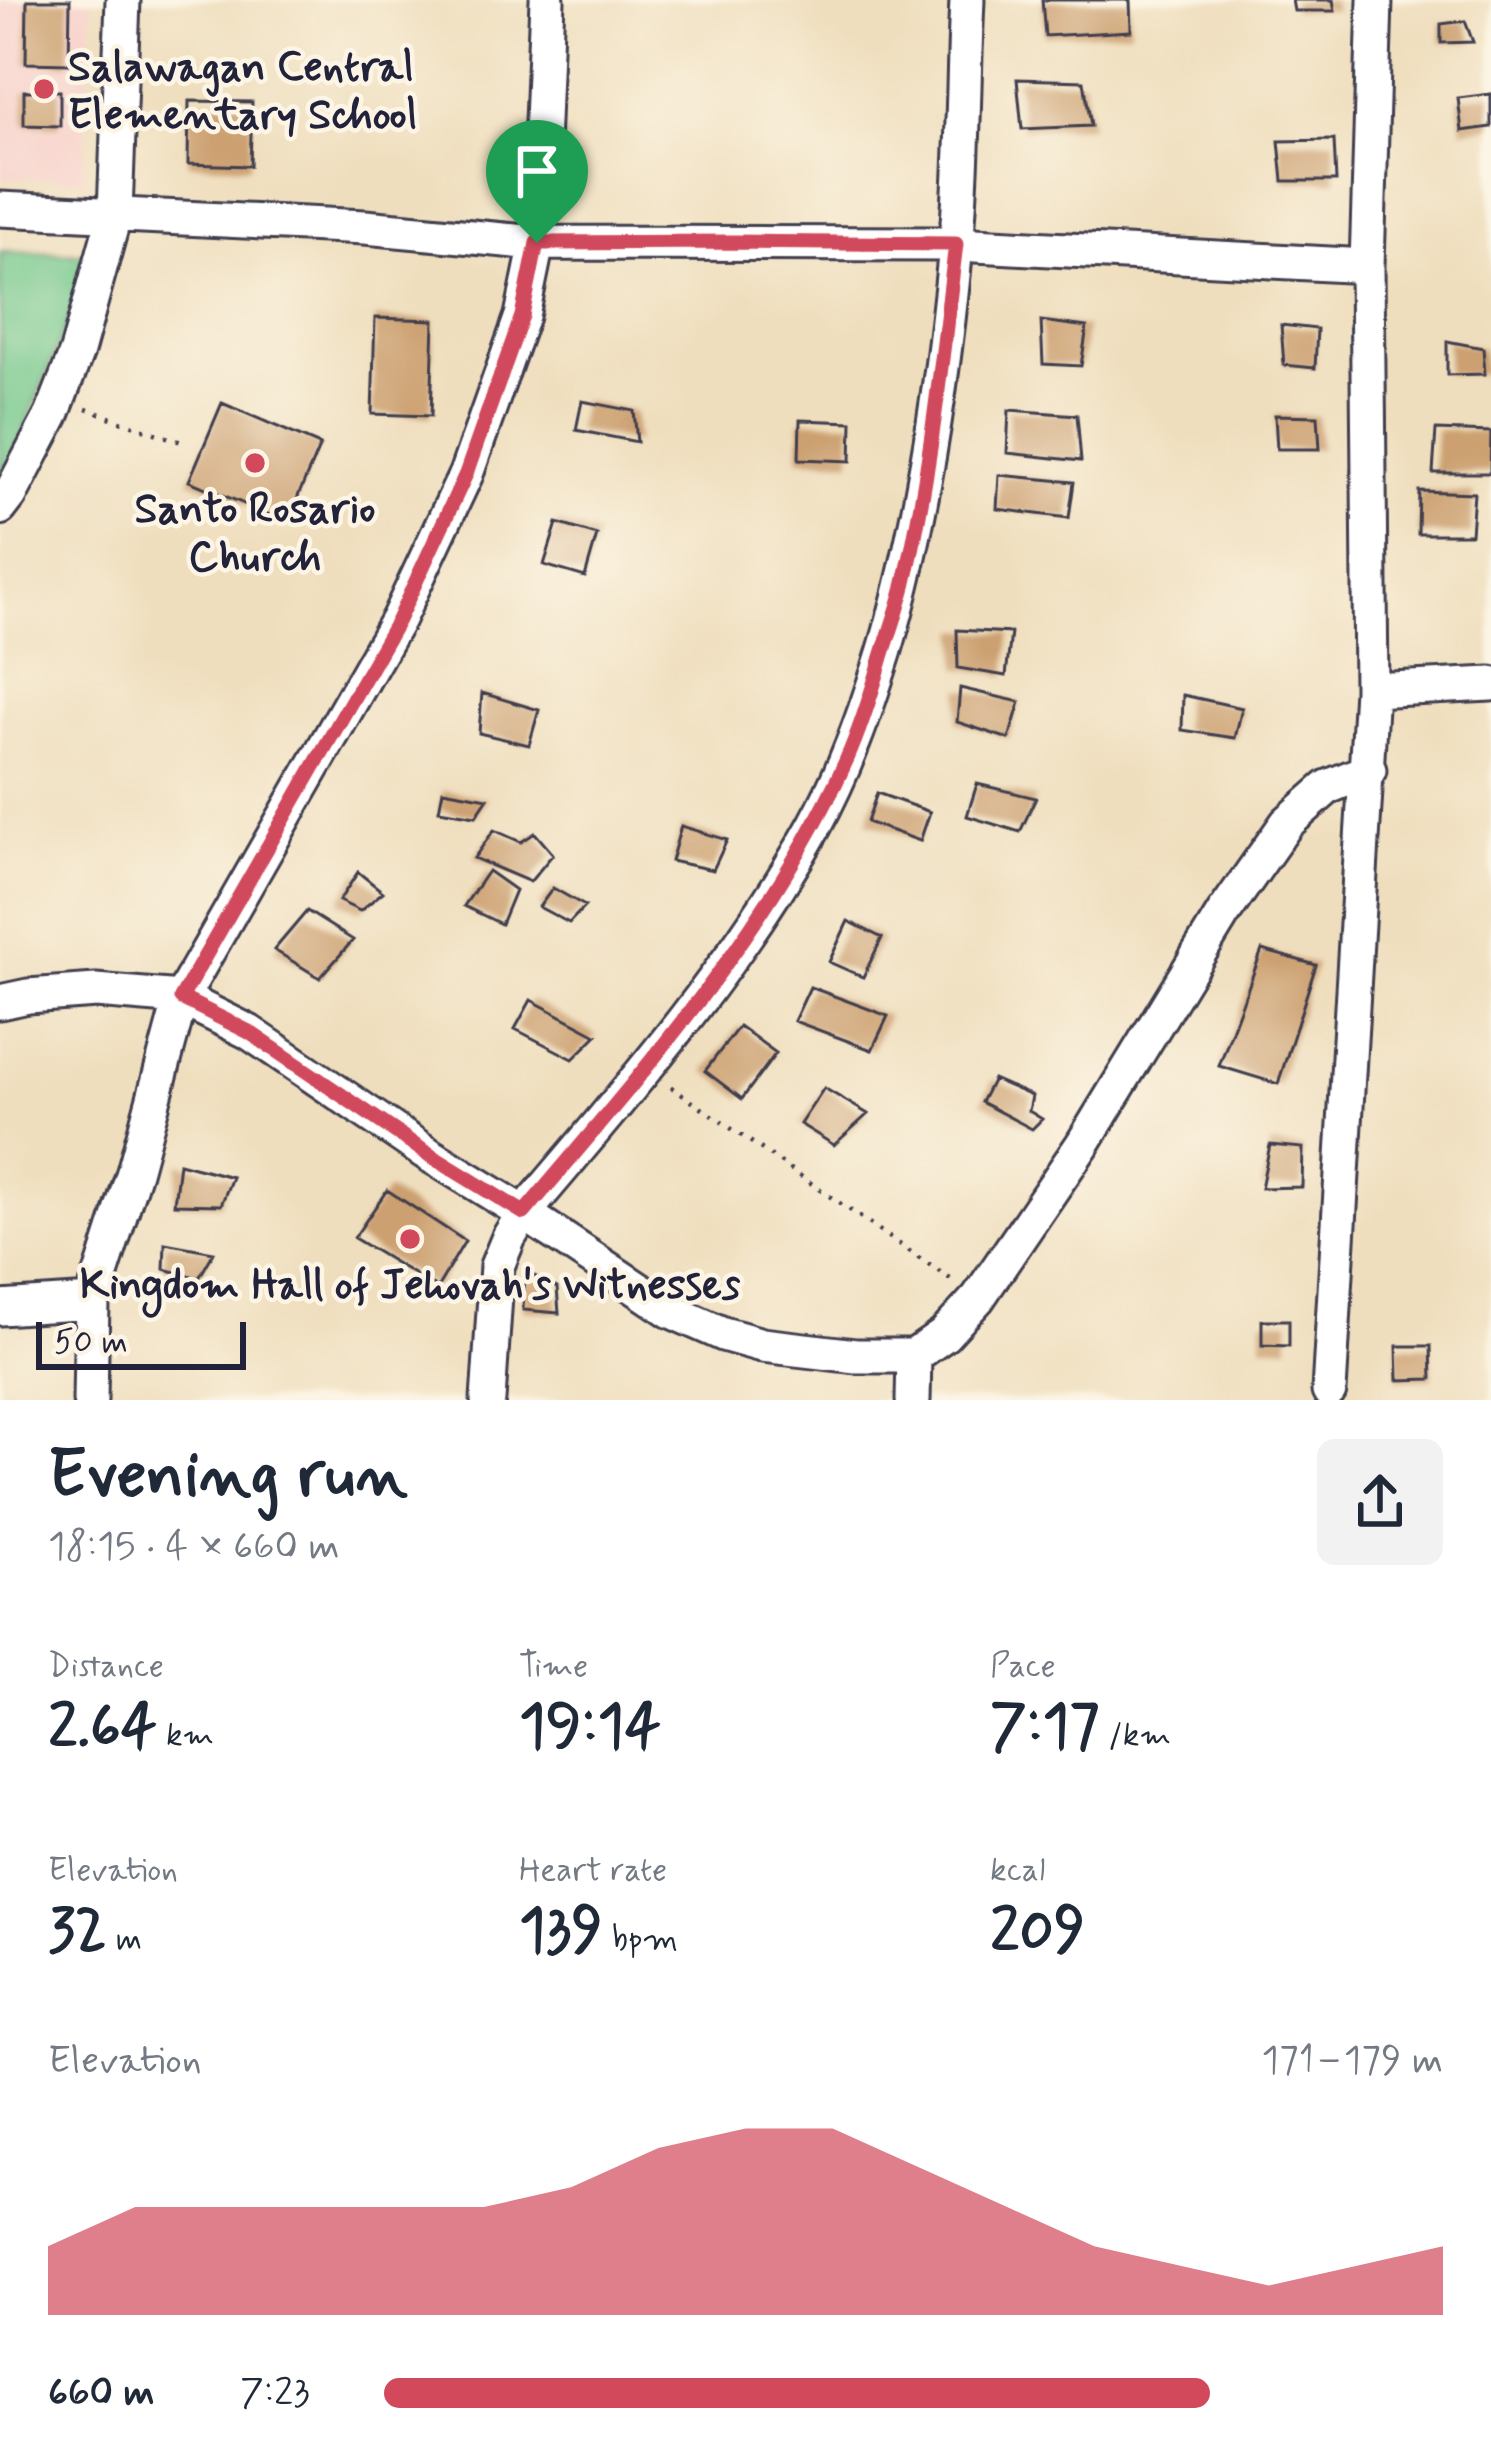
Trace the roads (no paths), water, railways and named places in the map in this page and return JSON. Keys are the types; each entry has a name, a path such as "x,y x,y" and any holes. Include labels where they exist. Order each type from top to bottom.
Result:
{"street":[{"path":"0,508 58,399 82,333 115,213 123,0"},
{"path":"90,1400 92,1302 134,1172 181,998 398,620 466,474 522,316 537,243 547,0"},
{"path":"488,1400 496,1266 509,1237 645,1070 743,939 814,827 863,716 905,580 929,454 956,244 967,0"},
{"path":"1329,1391 1372,690 1367,266 1375,0"},
{"path":"0,209 365,226 537,243 956,244 1367,266"},
{"path":"1372,690 1491,685"},
{"path":"0,1001 96,991 181,998 249,1032 670,1311 762,1345 856,1356 914,1356 944,1335 978,1298 1082,1145 1223,914 1287,823 1328,788 1369,770"},
{"path":"0,1308 92,1302"},
{"path":"913,1400 914,1356"}],"place":[{"name":"Salawagan Central Elementary School","path":"44,89"},
{"name":"Santo Rosario Church","path":"255,463"},
{"name":"Kingdom Hall of Jehovah's Witnesses","path":"410,1239"}]}
